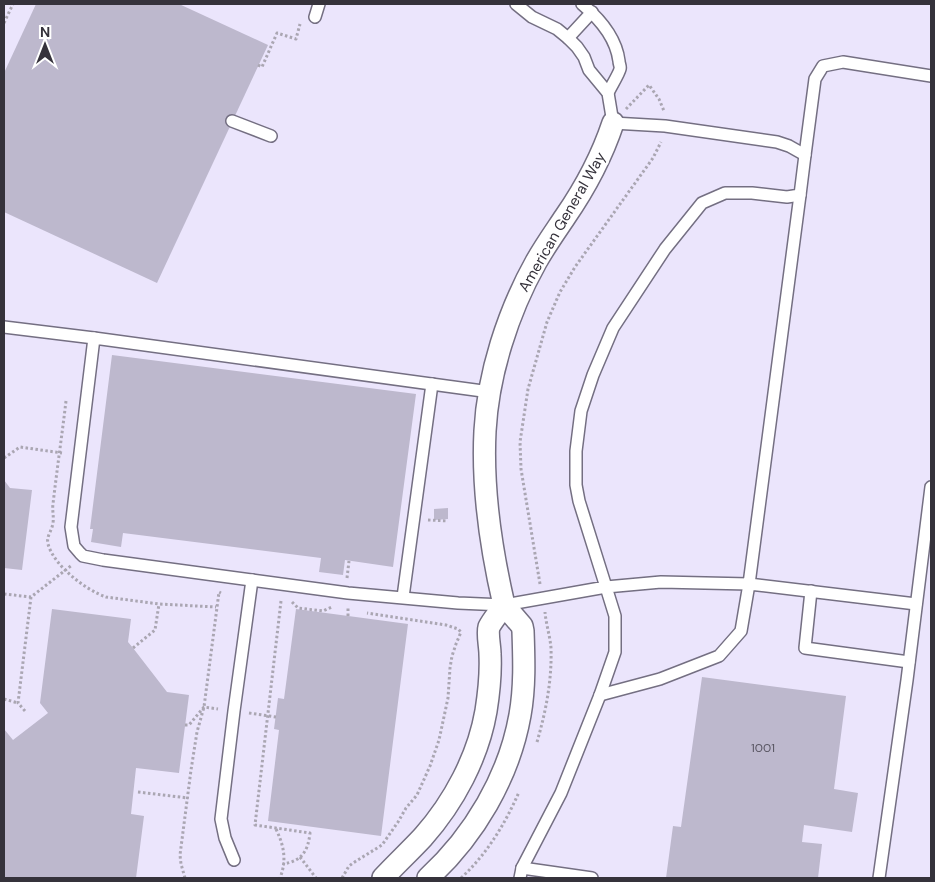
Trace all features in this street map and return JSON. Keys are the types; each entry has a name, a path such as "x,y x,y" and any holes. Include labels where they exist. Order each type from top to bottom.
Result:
{"street":[{"name":"American General Way","path":"504,605 497,573 484,462 485,430 490,392 499,352 516,301 538,259 595,167 613,123"},
{"path":"383,878 436,821 457,789 469,766 482,728 489,692 489,628 504,605 522,626 523,632 523,695 515,737 502,774 485,808 454,853 428,878"}],"lane":[{"path":"315,17 319,4"},
{"path":"516,4 532,16 552,26 577,47 584,57 589,70 608,93 613,123 665,126 777,142 789,146 804,155"},
{"path":"582,4 592,12 608,32 618,54 620,70 608,93"},
{"path":"568,38 592,12"},
{"path":"600,695 660,679 719,656 741,631 749,584 815,79 823,66 843,62 931,76"},
{"path":"232,121 272,136"},
{"path":"592,878 521,873 561,793 615,652 615,616 579,501 576,485 576,451 581,411 613,328 665,249 702,203 725,193 752,193 787,197 800,194"},
{"path":"4,327 490,392"},
{"path":"94,338 71,527 74,546 83,556 348,593 458,603 504,605 606,587 660,582 749,584 916,604"},
{"path":"403,597 432,384"},
{"path":"879,878 931,487"},
{"path":"234,860 225,838 221,819 252,580"},
{"path":"811,591 805,648 909,662"}],"path":[{"path":"4,24 13,4"},
{"path":"258,66 262,67 277,33 296,39 301,21"},
{"path":"66,401 53,505 53,524 47,540 51,552 58,562 74,578 98,594 106,597 159,604 216,607"},
{"path":"4,458 20,447 79,456"},
{"path":"18,703 31,598 83,556"},
{"path":"185,878 180,855 197,732 204,707 218,592 292,602 298,608 323,611 330,607 348,610"},
{"path":"4,594 31,598"},
{"path":"281,600 255,825 310,833 308,846 300,857 293,862 283,864"},
{"path":"133,648 155,630 159,604"},
{"path":"342,878 349,866 382,846 406,808 418,794 439,740 448,698 450,668 461,632 458,629 438,623 366,612"},
{"path":"4,699 18,703 25,711"},
{"path":"138,792 188,798"},
{"path":"276,828 282,844 283,864 280,878"},
{"path":"300,857 316,878"}],"shaded area":[{"path":"4,4 931,4 931,878 4,878"}],"building":[{"path":"36,4 179,4 268,45 157,283 4,212 4,73"},
{"path":"112,355 416,394 393,567 345,560 343,575 319,572 321,558 123,533 121,547 91,542 93,529 90,529"},
{"path":"4,480 10,488 32,490 22,570 4,568"},
{"path":"448,508 448,519 434,520 434,509"},
{"path":"52,609 131,619 128,642 167,692 189,695 179,773 136,768 131,814 144,816 136,878 4,877 4,729 13,740 48,713 40,703"},
{"path":"296,609 408,624 381,836 268,821 279,730 274,729 278,698 284,699"},
{"path":"702,677 846,696 834,789 858,793 852,832 804,825 802,842 822,844 818,878 666,878 673,826 681,827"}]}
